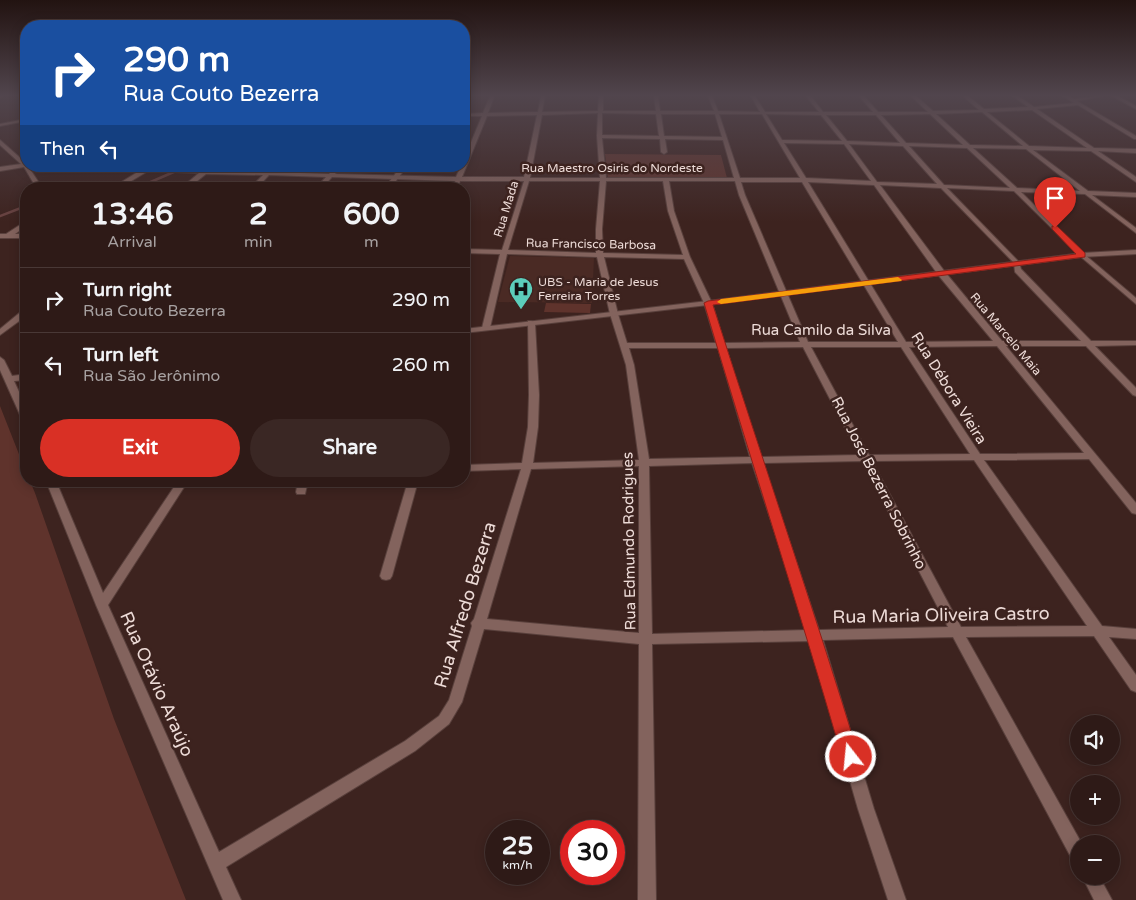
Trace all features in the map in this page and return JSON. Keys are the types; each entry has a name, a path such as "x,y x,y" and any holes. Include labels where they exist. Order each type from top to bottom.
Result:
{"street":[{"path":"470,152 475,138"},
{"name":"Rua Mada","path":"486,328 504,253 526,179 535,138"},
{"name":"Rua Edmundo Rodrigues","path":"600,138 604,180 599,229 600,254 614,314 626,346 644,462 647,900"},
{"path":"664,152 662,138 725,140"},
{"name":"Rua Débora Vieira","path":"780,138 803,180 903,344 976,456 1136,686"},
{"name":"Rua Marcelo Maia","path":"842,138 942,274 1136,510"},
{"path":"899,138 941,185 1017,264 1018,270 1136,393"},
{"path":"957,138 1014,188 1082,255 1136,302"},
{"path":"1016,138 1136,231"},
{"path":"1077,138 1136,180"},
{"name":"Rua José Bezerra Sobrinho","path":"725,140 736,180 755,229 785,294 805,344 957,632 1070,839"},
{"path":"782,141 1136,151"},
{"path":"0,142 20,160"},
{"path":"0,169 20,166"},
{"path":"125,182 142,172"},
{"path":"192,182 205,172"},
{"name":"Rua Maestro Osiris do Nordeste","path":"205,172 460,179 803,180 1014,188 1136,195"},
{"path":"324,182 334,172"},
{"path":"392,182 400,172"},
{"path":"458,182 463,172"},
{"path":"259,182 268,174"},
{"path":"666,180 671,211 687,257 708,303 756,460 815,636 866,809 897,900"},
{"path":"8,236 20,227"},
{"path":"0,236 20,236"},
{"name":"Rua Francisco Barbosa","path":"470,251 687,257"},
{"path":"470,330 868,284 1082,255 1136,252"},
{"path":"0,333 20,317"},
{"name":"Rua Alfredo Bezerra","path":"216,863 410,746 444,720 455,702 527,466 534,411 531,322"},
{"name":"Rua Camilo da Silva","path":"626,346 1136,343"},
{"path":"0,360 20,404"},
{"path":"8,379 20,378"},
{"path":"470,468 864,457 1092,456"},
{"name":"Rua Otávio Araújo","path":"53,487 102,605 232,900"},
{"path":"102,605 179,487"},
{"path":"386,576 411,487"},
{"name":"Rua Maria Oliveira Castro","path":"478,623 646,639 957,632 1097,631 1136,634"},
{"path":"1095,885 1104,900"}],"shaded area":[{"path":"605,154 721,155 727,178 608,179"},
{"path":"510,256 594,258 592,303 498,302"},
{"path":"546,303 591,304 590,313 544,312"},
{"path":"0,406 20,457 20,487 32,487 35,493 114,719 186,900 0,900"}],"waterway":[{"path":"151,182 174,172"},
{"path":"0,216 20,208"}],"slow traffic":[{"path":"721,302 898,280"}],"place":[{"name":"UBS - Maria de Jesus Ferreira Torres","path":"521,310"}],"route":[{"path":"851,757 815,636 756,460 708,303 1082,255 1055,228"}]}
